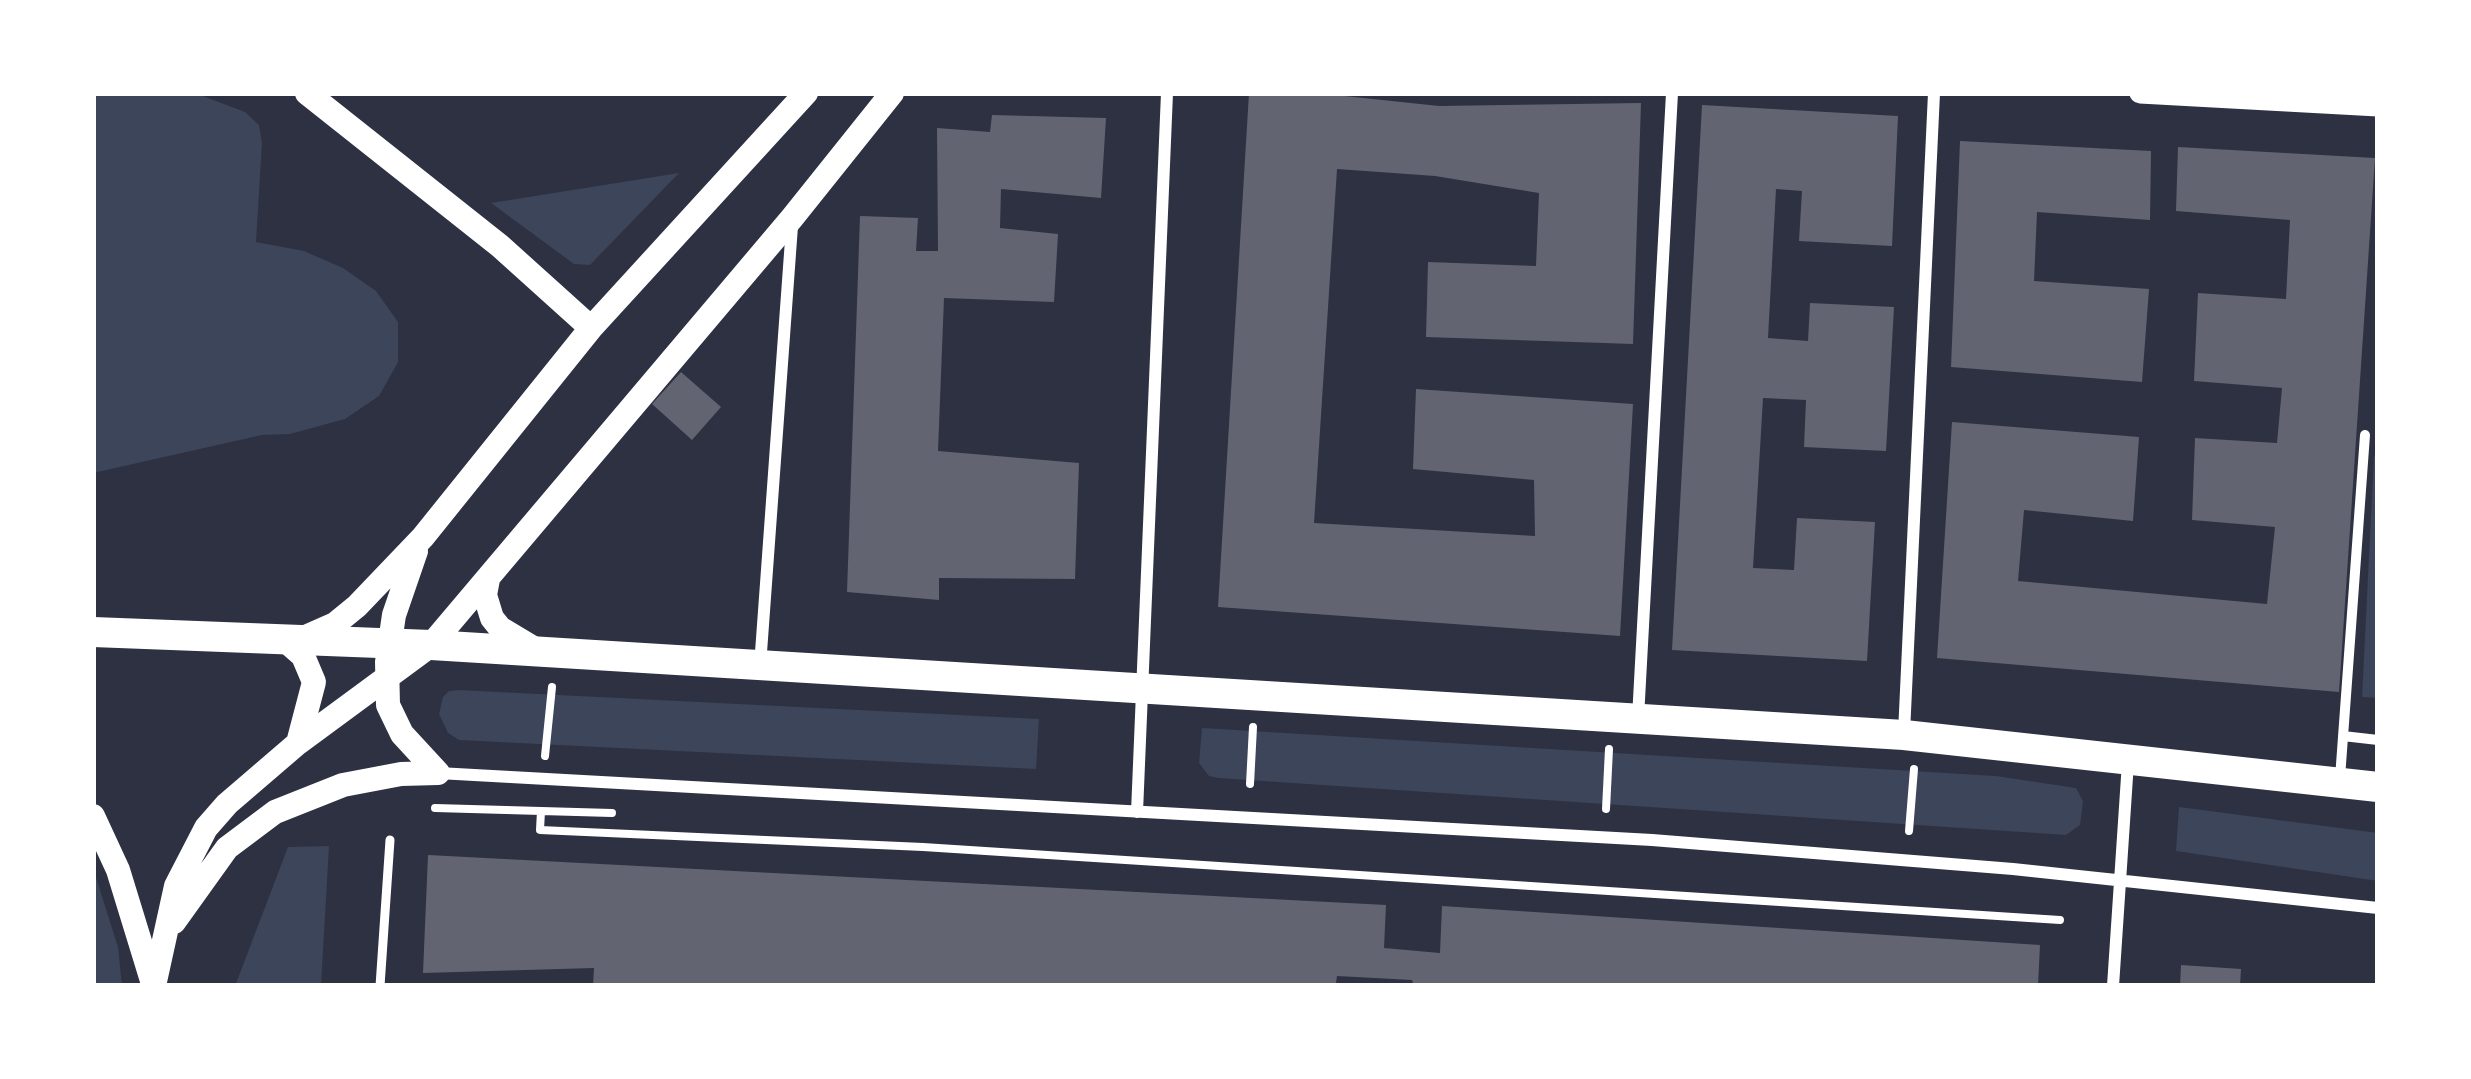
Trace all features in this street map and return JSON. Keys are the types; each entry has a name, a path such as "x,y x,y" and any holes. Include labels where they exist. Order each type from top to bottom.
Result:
{"main road":[{"path":"307,93 500,246 591,328"},
{"path":"287,643 317,634 357,606 423,536 591,328 806,93"},
{"path":"154,986 183,867 206,828 298,743 431,645 892,93"},
{"path":"423,536 394,615 386,679 393,721 438,773"},
{"path":"488,579 485,595 492,618 511,636 543,653"},
{"path":"93,632 431,645 1904,735 2378,787"},
{"path":"287,643 303,656 314,682 298,743"},
{"path":"163,939 206,874 254,824 290,804 343,785 401,774 438,773"},
{"path":"93,816 118,871 154,986"}],"street":[{"path":"1137,812 1167,93"},
{"path":"1638,719 1672,93"},
{"path":"1904,735 1934,93"},
{"path":"2140,93 2378,106"},
{"path":"760,667 792,218"},
{"path":"2340,781 2365,435"},
{"path":"2343,736 2378,740"},
{"path":"2114,986 2128,760"},
{"path":"438,773 1652,840 2378,908"}],"lane":[{"path":"380,986 390,840"}],"path":[{"path":"545,759 552,686"},
{"path":"1250,784 1253,725"},
{"path":"1606,809 1610,748"},
{"path":"1909,831 1914,767"},
{"path":"542,803 540,830 923,847 2060,920"}],"shaded area":[{"path":"93,93 195,93 245,112 259,125 256,242 304,251 343,268 376,291 398,322 398,362 379,396 345,419 290,434 262,435 93,473"},
{"path":"679,173 590,265 574,264 491,203"},
{"path":"2374,456 2378,457 2378,698 2362,697"},
{"path":"459,690 1039,719 1036,769 459,740 448,733 439,714 443,697"},
{"path":"1202,728 1996,776 2076,788 2083,801 2080,825 2066,835 1218,778 1209,776 1199,763"},
{"path":"2179,807 2378,833 2378,881 2176,851"},
{"path":"329,846 321,986 235,986 288,847"},
{"path":"93,868 118,947 122,986 93,986"}],"building":[{"path":"1249,93 1316,93 1439,106 1641,103 1633,344 1426,337 1428,262 1536,266 1539,193 1435,176 1337,169 1314,523 1535,536 1534,480 1413,469 1416,389 1633,404 1620,636 1218,607"},
{"path":"1702,105 1898,116 1892,246 1799,241 1802,191 1776,189 1768,338 1808,341 1810,303 1894,307 1886,451 1804,447 1806,400 1763,398 1753,568 1794,570 1797,518 1875,522 1867,661 1672,650"},
{"path":"992,115 1106,118 1101,198 1001,189 1000,228 1058,234 1054,302 944,298 938,451 1079,463 1075,579 939,578 939,600 847,592 860,216 918,218 916,251 938,251 937,128 990,132"},
{"path":"1960,141 2151,151 2150,220 2037,212 2034,281 2149,289 2142,382 1951,367"},
{"path":"2178,147 2375,158 2339,692 1937,658 1952,422 2139,437 2133,521 2024,510 2018,581 2267,604 2275,527 2192,520 2195,438 2277,443 2282,388 2194,381 2198,293 2286,299 2290,220 2176,211"},
{"path":"681,372 721,407 692,440 652,404"},
{"path":"428,855 1386,905 1384,948 1440,953 1442,906 2040,945 2038,986 1414,986 1412,980 1337,976 1336,983 1272,986 593,986 594,968 423,973"},
{"path":"2181,965 2241,969 2240,986 2180,986"}]}
